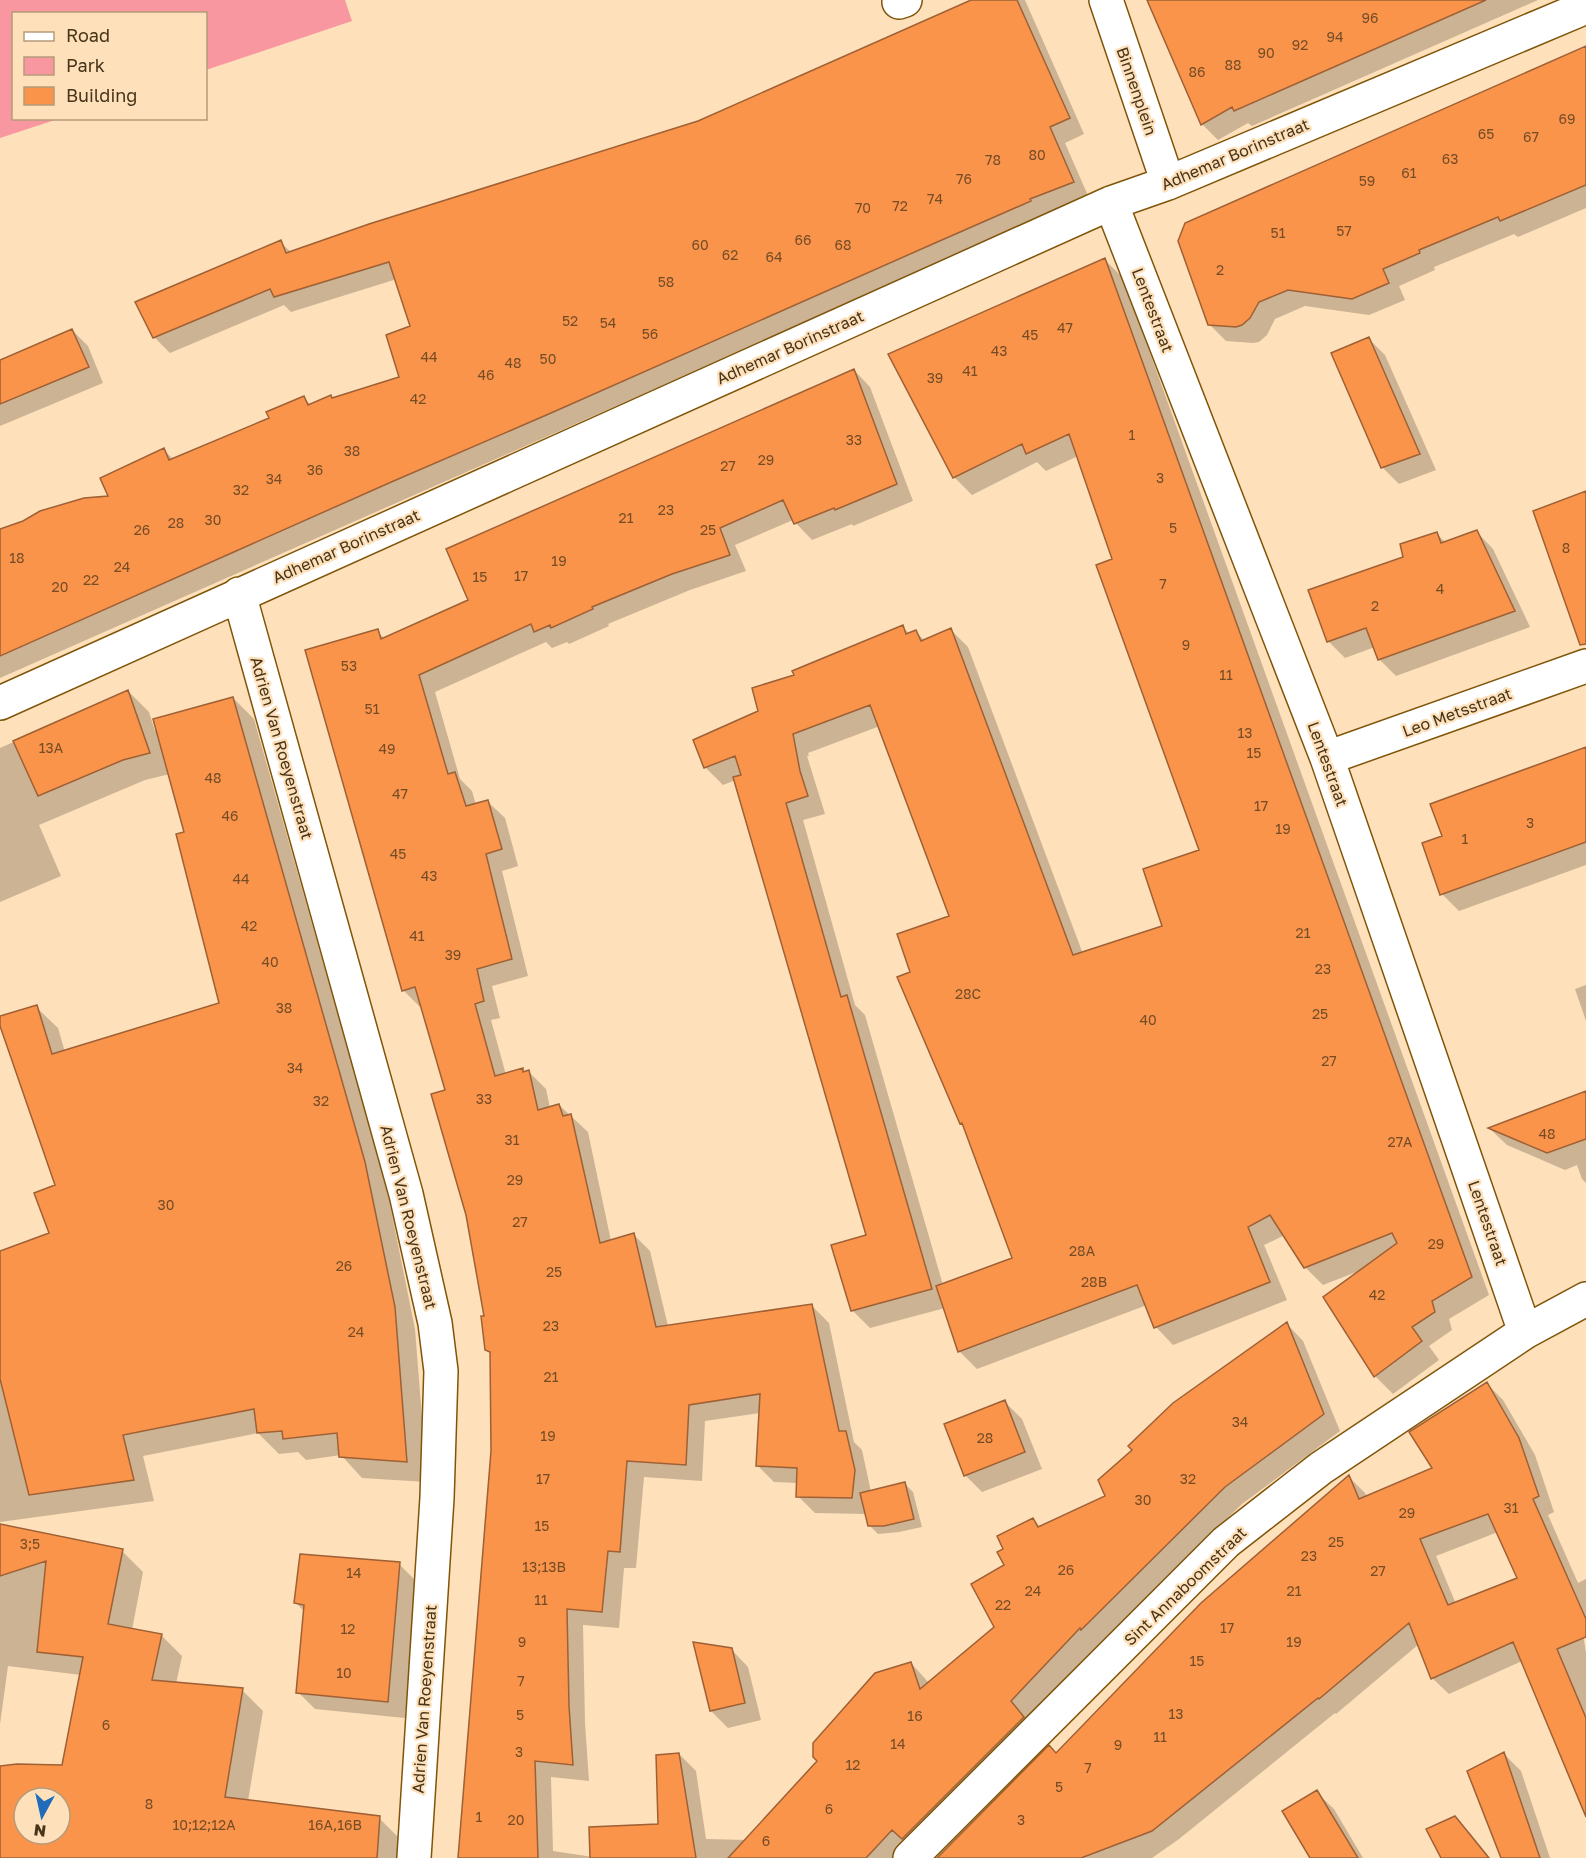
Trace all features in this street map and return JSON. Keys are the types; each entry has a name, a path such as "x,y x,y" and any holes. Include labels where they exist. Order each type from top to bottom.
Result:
{"street":[{"name":"Binnenplein","path":"1106,0 1168,183"},
{"name":"Adhemar Borinstraat","path":"0,703 1111,203 1168,183 1586,7"},
{"name":"Lentestraat","path":"1111,203 1327,758 1525,1332"},
{"name":"Adrien Van Roeyenstraat","path":"239,594 406,1194 435,1323 441,1371 437,1498 414,1858"},
{"name":"Leo Metsstraat","path":"1327,758 1586,666"},
{"name":"Sint Annaboomstraat","path":"910,1858 1226,1542 1321,1468 1525,1332 1586,1299"}],"green space":[{"path":"0,0 345,0 352,21 207,70 207,12 12,12 12,120 55,120 0,138"}],"building":[{"path":"971,0 1017,0 1070,118 1050,127 1074,182 1030,199 1031,201 0,656 0,529 23,521 40,511 84,498 108,496 100,478 164,448 169,460 269,418 266,412 304,396 308,405 331,395 332,398 399,377 386,335 410,326 389,262 274,297 270,289 153,338 135,302 281,240 286,253 369,224 698,121"},
{"path":"1147,0 1486,0 1234,111 1232,107 1201,125"},
{"path":"1586,46 1586,185 1500,221 1498,217 1419,250 1420,253 1383,269 1389,283 1352,299 1288,290 1259,302 1250,318 1242,325 1236,327 1208,325 1178,241 1185,223"},
{"path":"1105,258 1472,1277 1432,1301 1435,1312 1412,1327 1422,1341 1374,1377 1323,1297 1397,1243 1392,1233 1304,1268 1270,1215 1248,1227 1270,1282 1154,1328 1137,1285 958,1352 936,1286 1012,1258 962,1123 960,1124 897,977 910,972 897,934 949,916 870,705 793,734 800,771 808,796 786,803 841,997 847,995 932,1289 851,1311 831,1245 866,1235 733,777 741,775 735,756 704,768 693,740 758,711 752,688 794,675 792,671 903,625 906,634 916,630 921,641 951,628 1073,955 1162,926 1143,869 1199,850 1096,565 1112,559 1069,434 1026,454 1022,444 953,478 888,354"},
{"path":"72,329 89,367 0,404 0,360"},
{"path":"1369,337 1420,454 1381,468 1331,353"},
{"path":"854,369 897,484 794,524 783,500 720,528 730,555 672,574 592,607 593,609 551,628 550,625 534,632 531,624 419,675 448,774 455,772 466,806 488,800 502,849 486,854 512,959 477,969 484,1001 475,1004 495,1076 523,1068 523,1072 529,1070 538,1110 559,1104 563,1116 571,1114 600,1243 634,1233 656,1327 812,1304 839,1431 846,1431 855,1470 852,1498 796,1497 797,1468 756,1466 760,1394 689,1405 686,1465 627,1461 620,1552 608,1551 602,1612 567,1609 573,1765 535,1761 538,1858 458,1858 491,1451 490,1352 485,1350 481,1316 484,1316 466,1215 431,1094 445,1090 415,987 402,991 305,650 378,629 381,639 468,600 446,549"},
{"path":"1586,491 1586,644 1580,645 1533,511"},
{"path":"1477,530 1515,611 1378,660 1366,628 1327,642 1308,590 1403,557 1400,544 1437,532 1441,543"},
{"path":"128,690 150,753 123,760 38,796 13,741"},
{"path":"233,697 365,1162 395,1307 407,1462 339,1457 337,1433 283,1439 282,1431 257,1433 254,1409 123,1435 134,1480 29,1495 0,1379 0,1251 49,1233 34,1193 55,1185 0,1026 0,1016 37,1005 52,1054 219,1003 176,834 184,832 153,719"},
{"path":"1586,747 1586,842 1440,895 1422,843 1442,836 1430,804"},
{"path":"1586,1091 1586,1139 1547,1153 1488,1128"},
{"path":"1287,1322 1324,1414 1225,1487 1081,1630 1080,1628 1011,1701 1024,1717 902,1839 892,1830 866,1858 728,1858 817,1761 813,1757 813,1743 875,1673 911,1662 920,1689 994,1627 971,1584 1004,1565 997,1552 1003,1549 997,1536 1033,1518 1038,1527 1105,1496 1098,1480 1132,1450 1128,1446 1173,1403"},
{"path":"1487,1382 1519,1438 1539,1496 1533,1499 1586,1619 1586,1637 1557,1649 1586,1718 1586,1817 1513,1642 1431,1679 1409,1623 1319,1699 1152,1831 1081,1858 937,1858 1049,1745 1056,1753 1201,1603 1349,1475 1359,1499 1432,1468 1409,1432","holes":["1488,1514 1517,1578 1448,1605 1420,1539"]},
{"path":"1005,1400 1025,1452 964,1476 944,1424"},
{"path":"905,1482 914,1519 884,1526 868,1526 860,1493"},
{"path":"0,1524 123,1549 108,1624 162,1634 152,1680 243,1688 225,1797 380,1816 377,1858 0,1858 0,1766 62,1765 83,1657 37,1652 46,1561 0,1576"},
{"path":"300,1554 400,1562 388,1702 296,1693 304,1605 294,1603"},
{"path":"693,1642 732,1648 745,1703 710,1711"},
{"path":"1504,1752 1540,1858 1501,1858 1467,1771"},
{"path":"679,1753 696,1858 590,1858 589,1827 658,1824 656,1755"},
{"path":"1317,1790 1358,1858 1310,1858 1282,1811"},
{"path":"1455,1816 1489,1858 1441,1858 1426,1829"}]}
